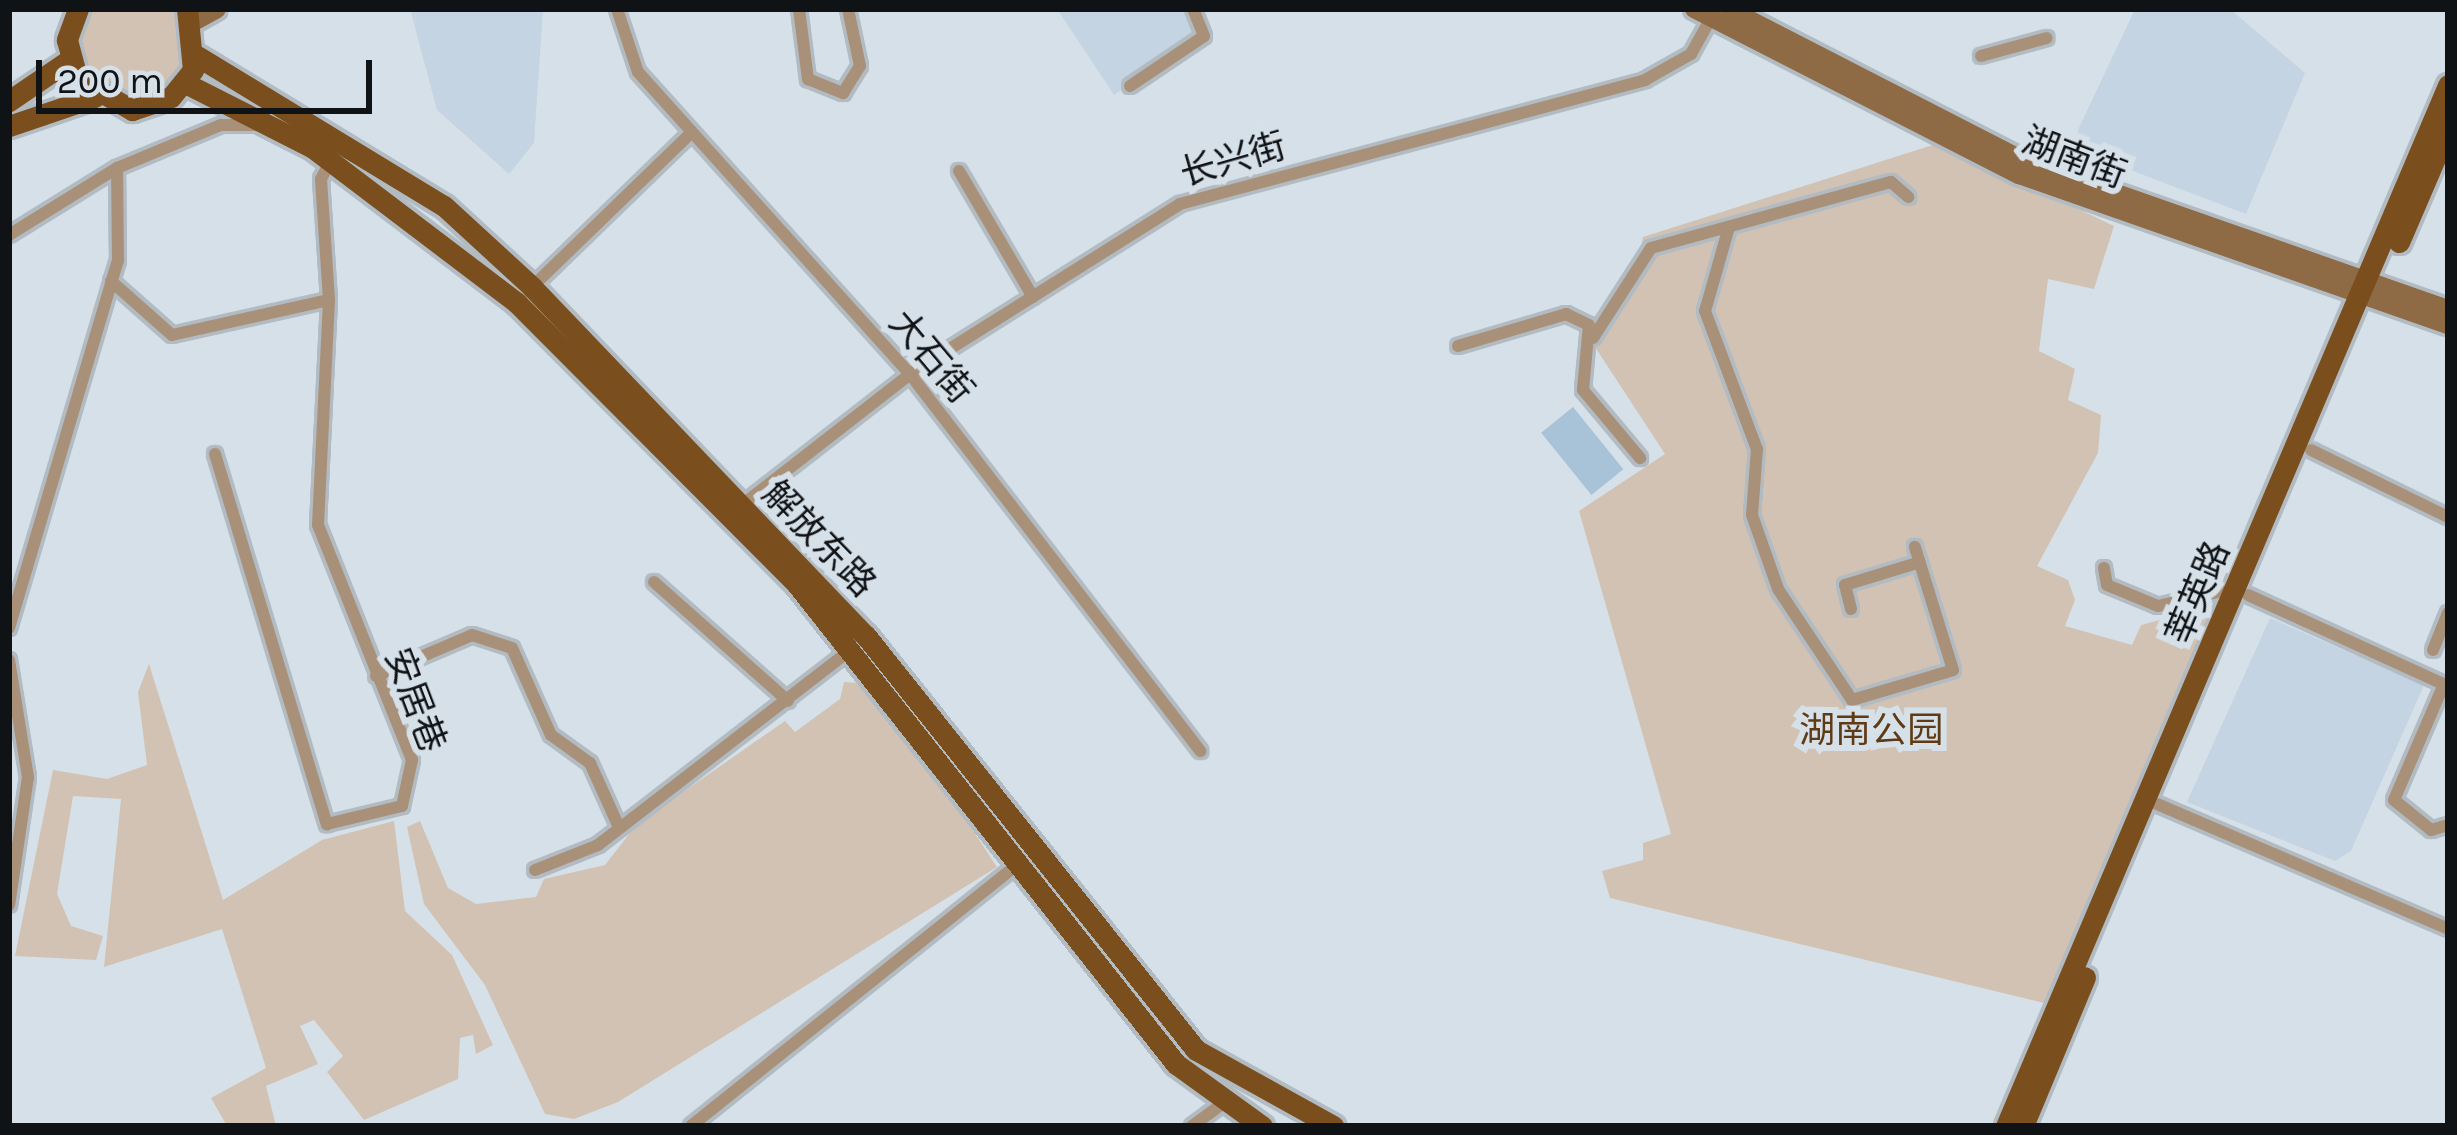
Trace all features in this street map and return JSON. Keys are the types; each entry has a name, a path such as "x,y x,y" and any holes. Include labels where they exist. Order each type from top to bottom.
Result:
{"main road":[{"path":"78,9 69,60 94,97"},
{"path":"9,126 94,97 152,106 185,83 197,56 191,16 217,9"},
{"name":"湖南街","path":"1713,11 2025,160 2448,326"},
{"name":"解放东路","path":"197,56 444,206 532,287 742,505 1196,1050 1333,1126"},
{"path":"9,101 69,60"},
{"name":"解放东路","path":"185,83 271,124 331,160 517,303 860,642 1176,1064 1250,1123"},
{"name":"莘英路","path":"2024,1126 2242,592 2311,450 2448,85"},
{"name":"莘英路","path":"2006,1126 2370,294 2448,128"},
{"name":"湖南街","path":"2370,294 2448,309"}],"street":[{"name":"大石街","path":"617,9 638,72 910,374 1200,752"},
{"path":"799,9 808,79 842,93 860,66 848,9"},
{"path":"1130,86 1204,36 1193,9"},
{"name":"长兴街","path":"742,505 910,374 1180,204 1646,80 1691,54 1713,11"},
{"path":"1981,56 2048,38"},
{"path":"9,235 116,168 221,125 271,124"},
{"path":"532,287 691,133"},
{"path":"111,281 172,334 329,300 321,179 331,160"},
{"path":"9,628 111,281 116,168"},
{"path":"959,171 1033,297"},
{"path":"1640,458 1583,390 1593,338 1639,256 1891,182 1908,196"},
{"path":"1729,227 1706,311 1756,449 1752,515 1778,589 1852,700 1953,670 1915,547"},
{"name":"安居巷","path":"215,454 327,824 402,806 413,788 376,676 317,525 329,300"},
{"path":"1458,346 1566,314 1593,338"},
{"path":"2311,450 2448,517"},
{"path":"1851,609 1844,585 1920,562"},
{"path":"2104,568 2107,585 2158,606 2242,592 2446,686 2394,800 2431,830 2448,824"},
{"path":"654,582 788,701"},
{"path":"2433,650 2448,614"},
{"path":"376,676 472,635 512,648 551,735 590,763 618,825"},
{"path":"535,870 618,825 788,701 860,642"},
{"path":"9,660 28,777 9,905"},
{"path":"2157,804 2448,928"},
{"path":"691,1126 1021,861"},
{"path":"1192,1126 1222,1104"}],"shaded area":[{"path":"410,9 543,9 534,143 509,174 437,110"},
{"path":"1057,9 1187,9 1201,30 1114,95"},
{"path":"2135,9 2230,9 2305,73 2246,214 2070,147"},
{"path":"1573,407 1623,469 1591,495 1541,433"},
{"path":"2270,618 2424,685 2351,851 2335,861 2187,802"}],"green space":[{"path":"78,9 187,9 197,56 152,106 84,89"},
{"name":"湖南公园","path":"1939,143 2114,226 2094,289 2048,279 2039,351 2075,369 2068,400 2101,415 2098,453 2037,566 2068,580 2075,600 2065,626 2132,645 2141,625 2223,603 2044,1003 1610,898 1602,871 1643,860 1643,843 1671,834 1579,511 1665,454 1595,347 1636,281 1643,237"},
{"path":"149,664 223,900 322,840 394,821 405,911 452,955 493,1045 476,1054 473,1035 460,1038 458,1079 364,1120 327,1072 343,1056 314,1020 300,1026 318,1064 266,1086 276,1126 227,1126 211,1098 266,1068 222,929 104,967 121,799 73,796 57,894 71,926 103,936 96,960 15,956 53,770 107,779 147,765 138,692"},
{"path":"844,682 860,683 929,764 997,867 618,1102 574,1119 545,1114 485,985 424,904 407,827 420,821 448,888 476,904 536,897 544,879 605,865 637,824 785,721 795,732 840,699"}]}
